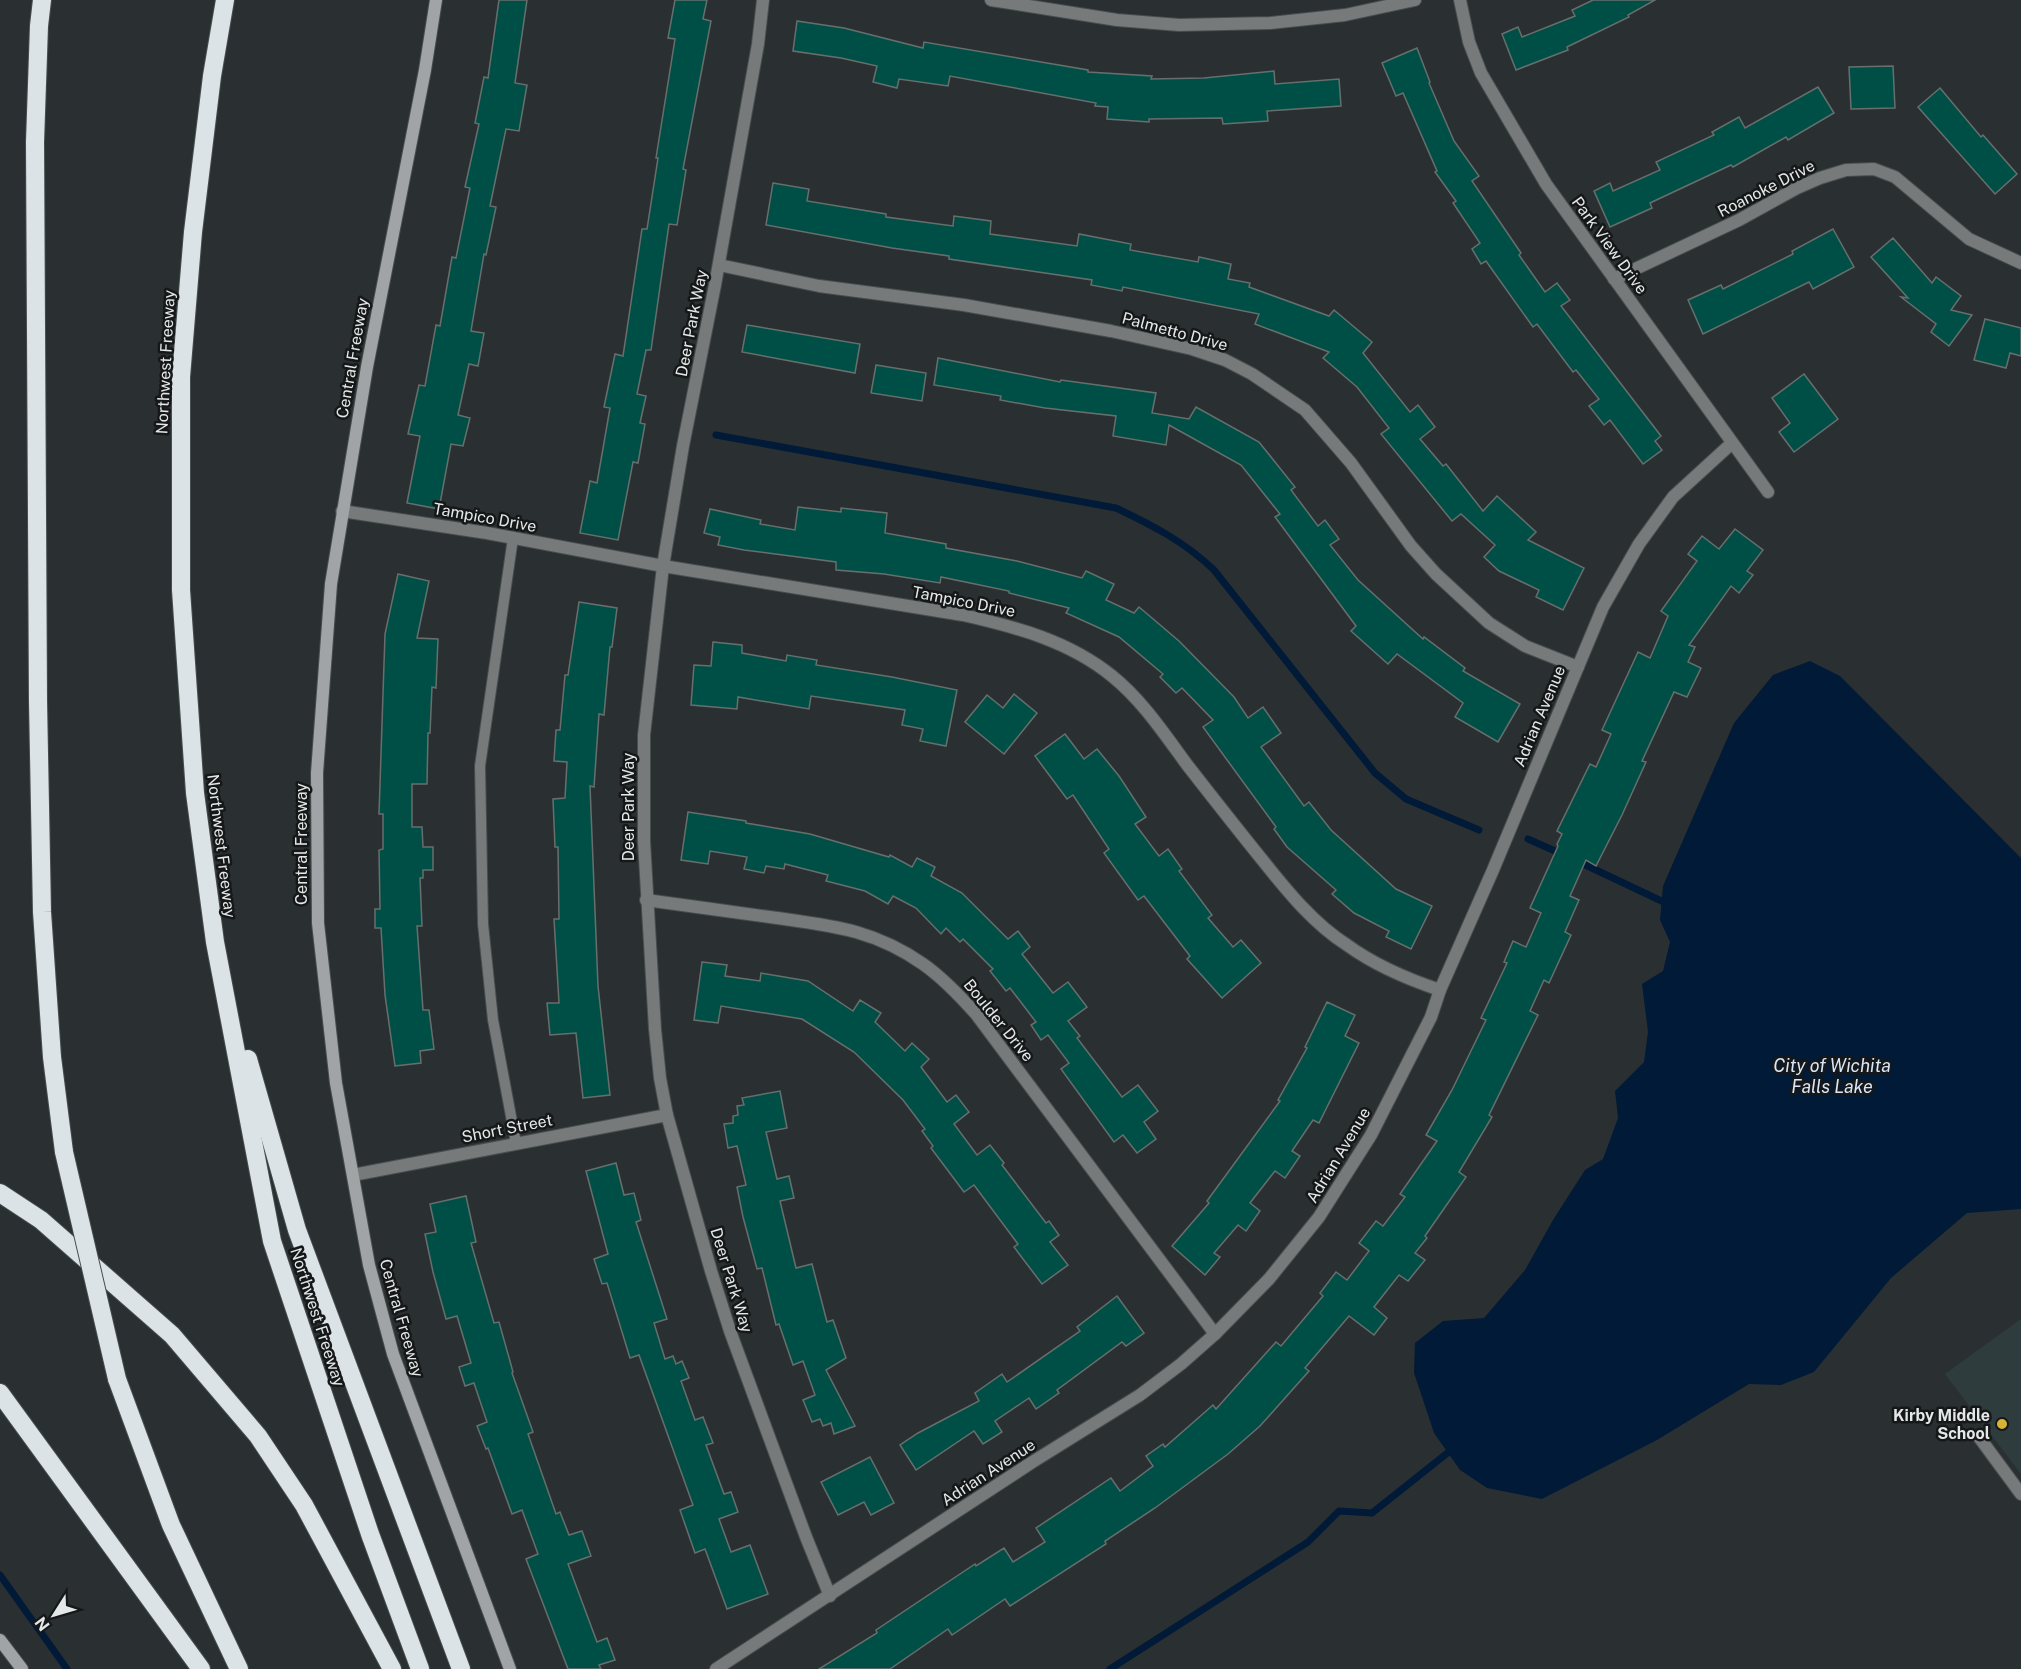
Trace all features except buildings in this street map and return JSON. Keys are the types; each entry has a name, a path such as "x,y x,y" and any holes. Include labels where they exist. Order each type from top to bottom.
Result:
{"highway":[{"path":"42,0 35,142 38,689 42,912 52,1057 64,1152 117,1379 171,1525 239,1669"},
{"name":"Northwest Freeway","path":"225,0 212,76 193,232 181,378 181,590 195,793 215,942 272,1241 370,1534 420,1669"},
{"path":"215,942 297,1230 461,1669"},
{"path":"0,1193 41,1220 172,1335 258,1436 304,1505 392,1669"},
{"path":"0,1393 201,1669"}],"main road":[{"name":"Central Freeway","path":"436,0 367,367 331,585 317,774 318,923 336,1083 369,1265 393,1354 510,1669"},
{"path":"0,1640 22,1669"}],"street":[{"name":"Deer Park Way","path":"763,0 758,44 683,446 663,566 644,735 646,900 655,1029 660,1078 667,1115 730,1331 830,1596"},
{"path":"991,0 1117,20 1179,26 1270,23 1345,15 1415,0"},
{"name":"Park View Drive","path":"1460,0 1469,42 1481,73 1546,184 1768,492"},
{"name":"Roanoke Drive","path":"1614,279 1739,220 1797,188 1846,170 1874,169 1895,177 1969,239 2021,263"},
{"name":"Palmetto Drive","path":"718,265 819,286 964,305 1111,331 1192,349 1225,360 1252,374 1305,410 1351,463 1411,546 1436,574 1489,623 1525,646 1578,667"},
{"name":"Adrian Avenue","path":"716,1669 1140,1395 1181,1364 1215,1334 1269,1279 1319,1217 1371,1135 1431,1017 1440,990 1603,607 1639,543 1673,496 1732,443"},
{"name":"Tampico Drive","path":"342,511 963,615 1008,625 1042,636 1076,652 1112,676 1140,703 1248,842 1309,913 1345,944 1376,964 1404,978 1440,990"},
{"name":"Boulder Drive","path":"646,900 814,922 863,933 895,947 924,964 948,984 976,1014 1215,1334"},
{"name":"Short Street","path":"353,1175 667,1115"},
{"path":"1979,1437 2021,1494"}],"lane":[{"path":"513,538 480,766 483,924 493,1020 516,1143"}],"shaded area":[{"name":"Kirby Middle School","path":"2021,1319 2021,1474 1945,1374"}],"water":[{"name":"City of Wichita Falls Lake","path":"1810,661 1840,676 2021,858 2021,1209 1967,1213 1891,1278 1814,1372 1781,1385 1749,1384 1657,1440 1542,1499 1487,1488 1460,1470 1434,1433 1414,1373 1415,1343 1443,1321 1484,1318 1525,1270 1585,1170 1603,1159 1618,1118 1615,1091 1644,1062 1648,1032 1642,984 1663,971 1670,942 1660,920 1663,886 1734,723 1773,675"}],"waterway":[{"path":"716,435 1116,508 1142,521 1180,543 1214,570 1375,773 1406,799 1479,830"},
{"path":"1528,839 1564,855"},
{"path":"1577,861 1670,905"},
{"path":"1110,1669 1308,1542 1339,1511 1372,1513 1455,1447"},
{"path":"0,1575 67,1669"}],"place":[{"name":"Kirby Middle School","path":"2002,1424"}]}
